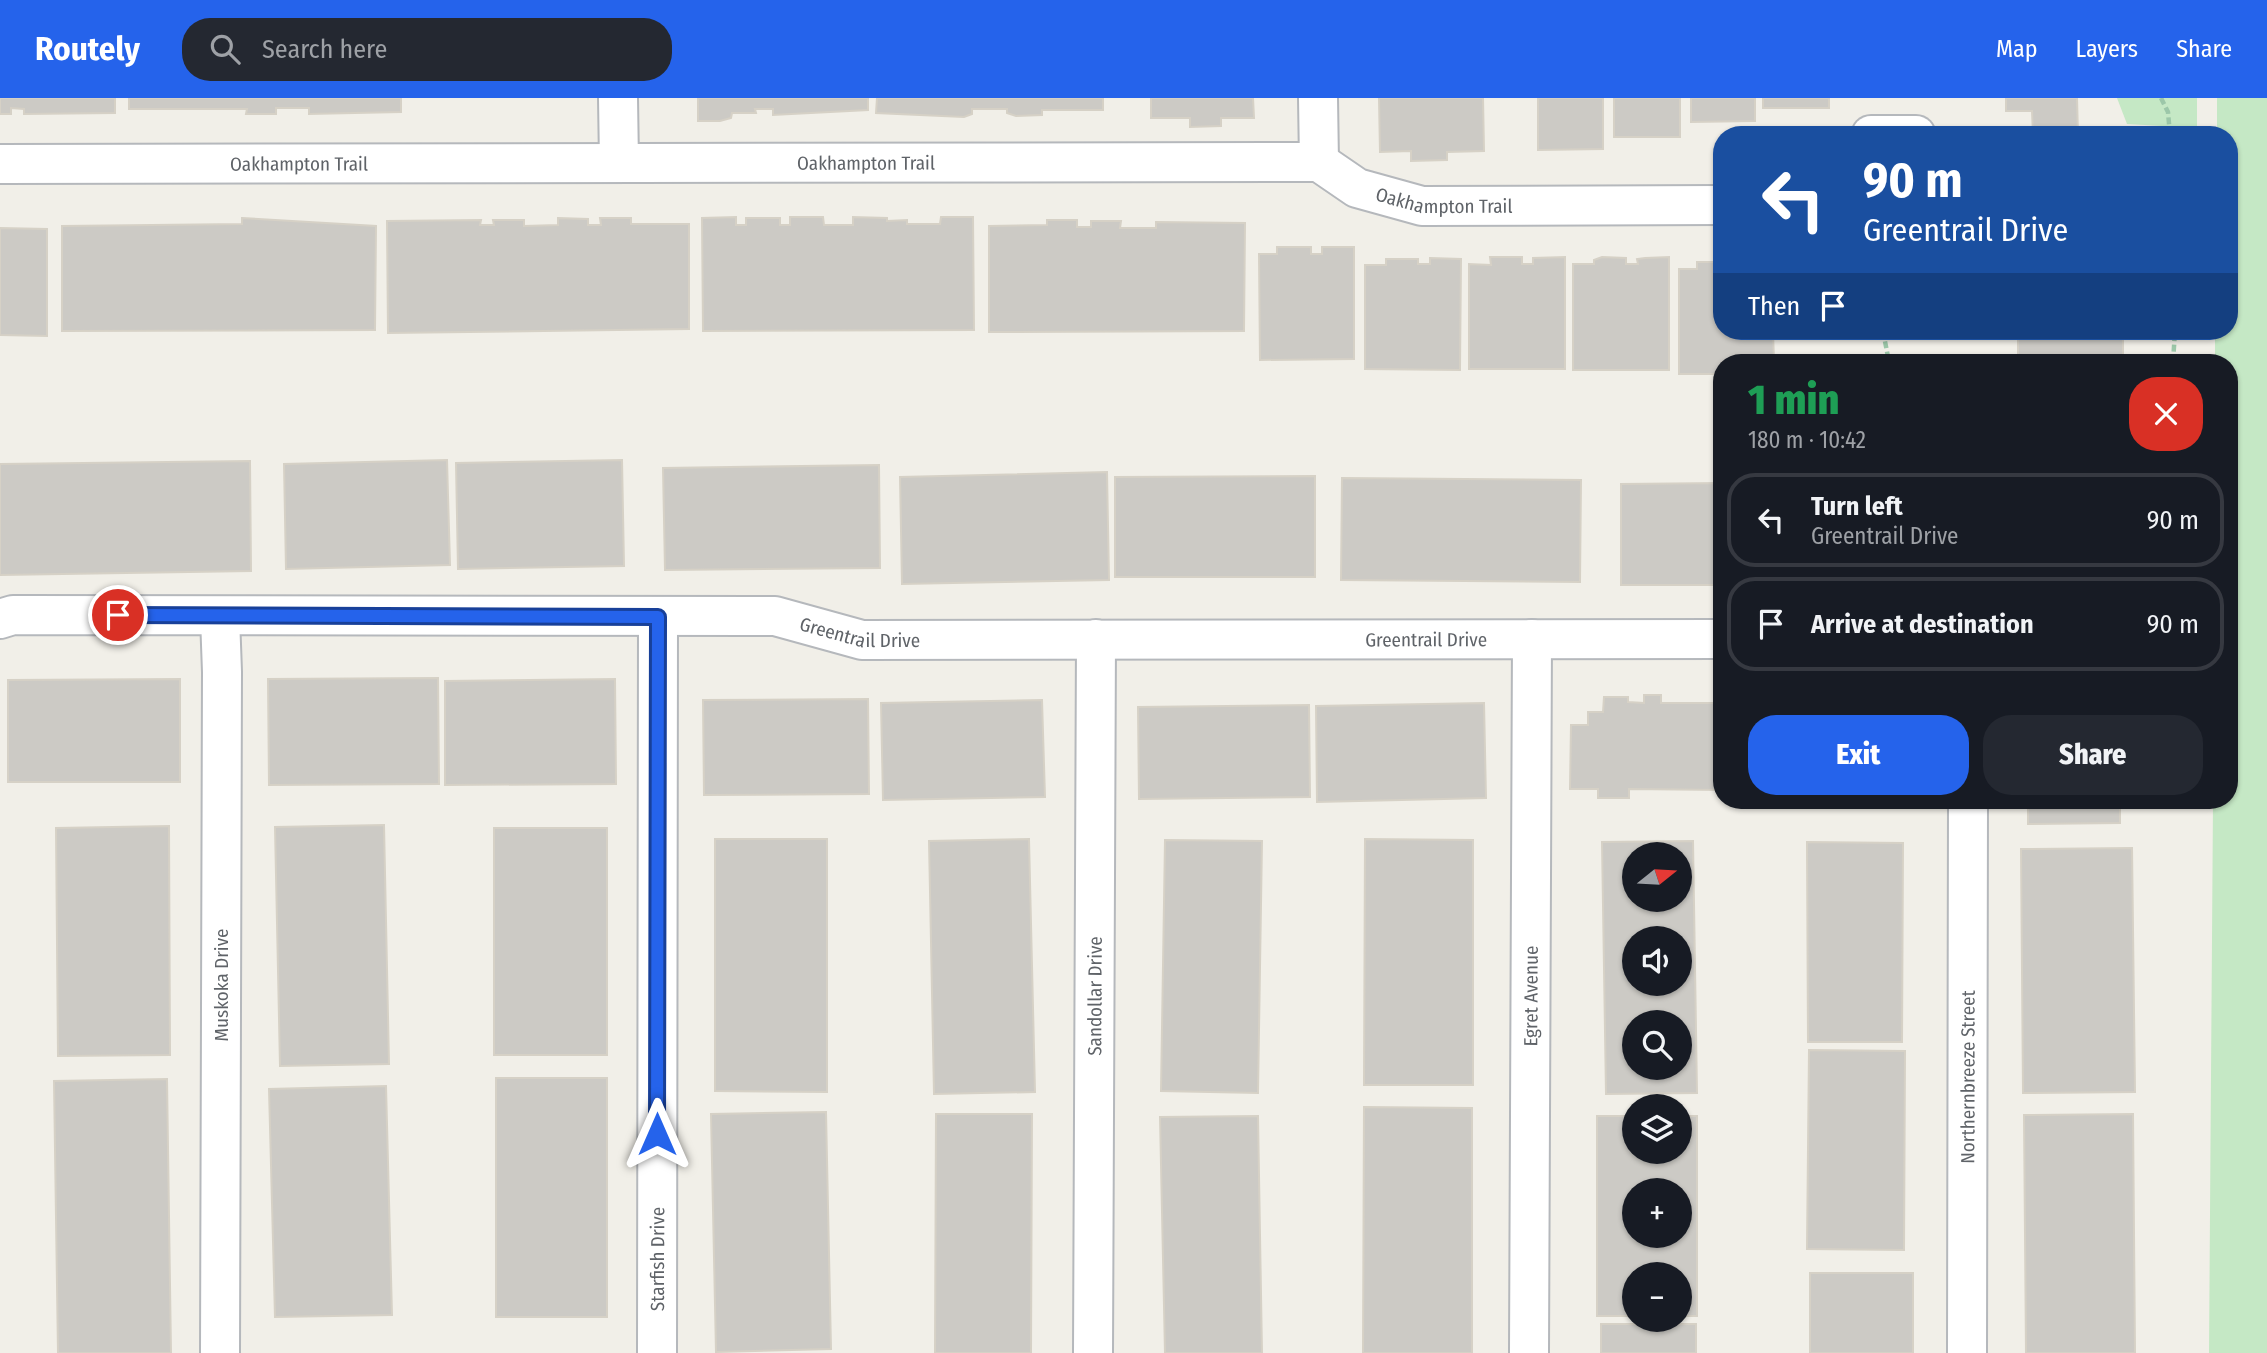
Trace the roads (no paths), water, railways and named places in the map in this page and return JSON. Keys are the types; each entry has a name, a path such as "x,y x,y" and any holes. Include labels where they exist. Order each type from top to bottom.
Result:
{"street":[{"path":"618,98 619,162"},
{"path":"1318,98 1319,162"},
{"name":"Oakhampton Trail","path":"0,164 1319,162 1357,188 1422,206 1713,205"},
{"name":"Greentrail Drive","path":"0,619 13,615 775,615 862,640 1713,639"},
{"name":"Muskoka Drive","path":"220,617 220,1353"},
{"name":"Starfish Drive","path":"657,1353 658,617"},
{"name":"Sandollar Drive","path":"1093,1353 1096,639"},
{"name":"Egret Avenue","path":"1529,1353 1532,639"},
{"name":"Northernbreeze Street","path":"1967,1353 1968,809"}]}
